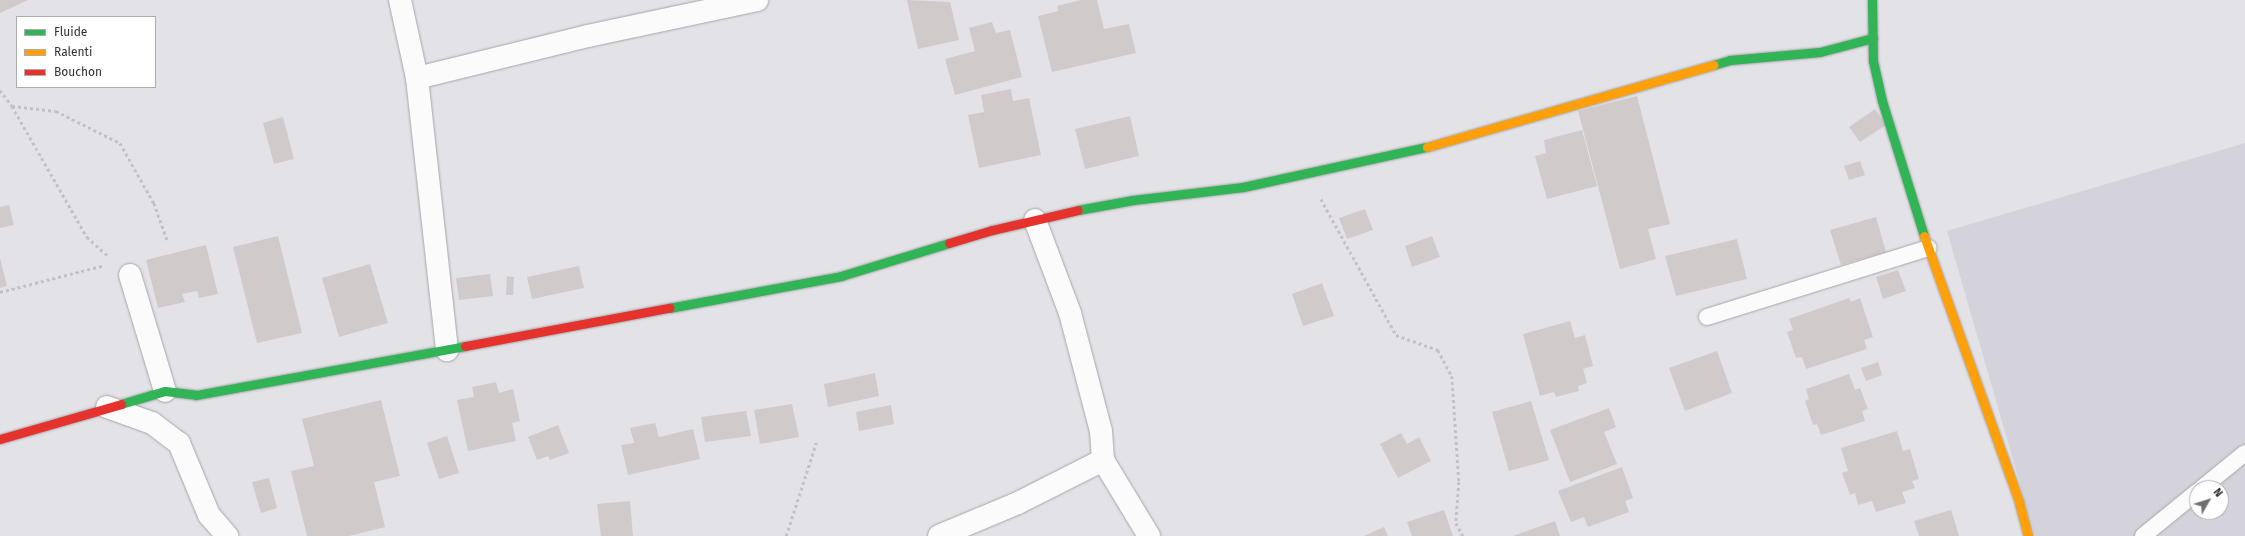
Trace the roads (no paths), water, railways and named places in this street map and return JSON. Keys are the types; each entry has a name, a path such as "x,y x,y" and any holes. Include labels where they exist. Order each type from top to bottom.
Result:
{"street":[{"path":"400,0 417,78 447,350"},
{"path":"417,78 588,36 757,0"},
{"path":"1872,0 1873,61 1882,101 1928,248 2019,502 2028,536"},
{"path":"0,439 164,391 196,395 447,350 841,276 1036,220 1133,200 1244,187 1398,155 1730,60 1820,52 1872,38"},
{"path":"1036,220 1070,313 1100,431 1103,460 1149,536"},
{"path":"123,268 164,391"},
{"path":"107,407 152,423 179,443 209,515 227,536"},
{"path":"939,536 1018,503 1103,460"}],"lane":[{"path":"1707,318 1928,248"},
{"path":"2212,480 2245,453"},
{"path":"2143,536 2189,499"}]}
